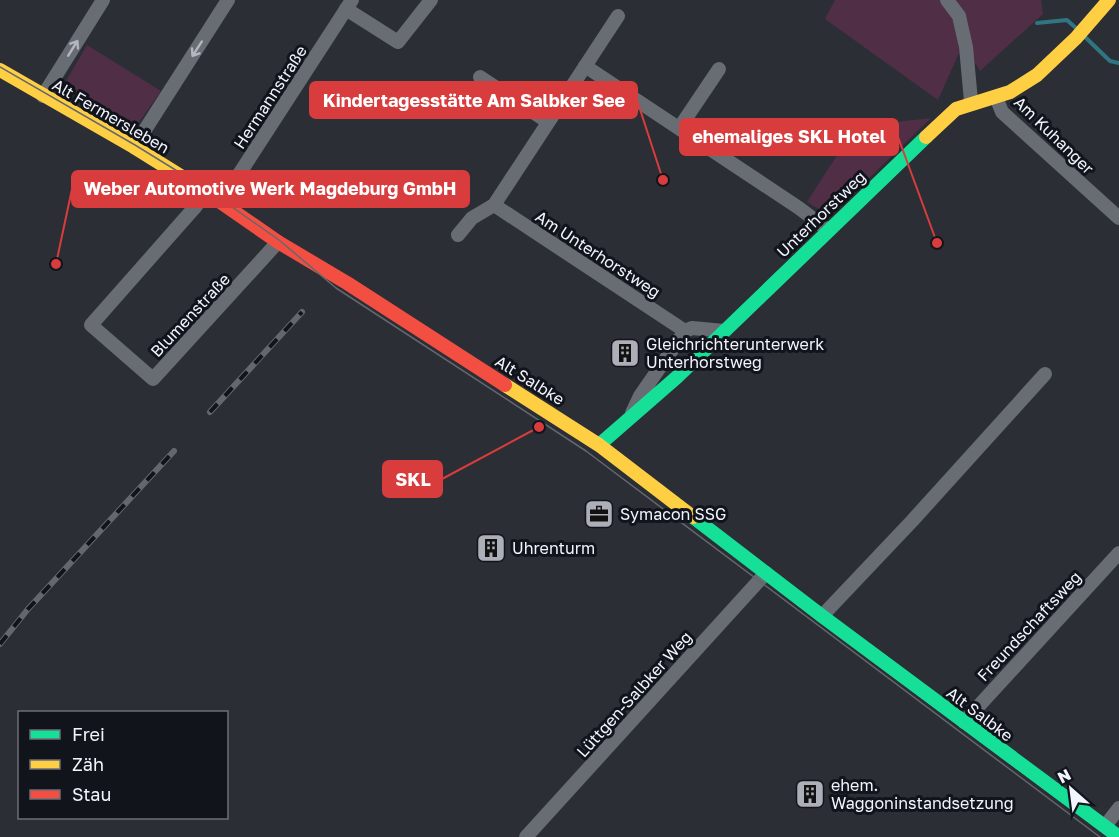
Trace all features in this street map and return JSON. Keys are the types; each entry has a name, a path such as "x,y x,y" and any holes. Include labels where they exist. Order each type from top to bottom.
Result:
{"main road":[{"name":"Unterhorstweg","path":"598,445 630,416 646,406 949,114 960,105 996,97 1018,88 1031,79 1075,39 1110,0"},
{"name":"Alt Fermersleben","path":"0,70 134,147 206,192"},
{"name":"Alt Salbke","path":"206,192 278,242 355,288 598,445 822,616 1119,837"}],"street":[{"path":"43,96 102,0"},
{"path":"134,147 228,0"},
{"name":"Hermannstraße","path":"221,202 349,5 398,42 431,0"},
{"path":"947,0 958,16 966,47 971,101"},
{"path":"458,235 472,218 494,205 618,16"},
{"path":"585,66 680,127 828,230"},
{"path":"680,127 719,69"},
{"path":"480,77 548,122"},
{"name":"Am Kuhanger","path":"996,97 1002,112 1119,218"},
{"name":"Blumenstraße","path":"206,192 91,325 153,379 278,242"},
{"name":"Am Unterhorstweg","path":"494,205 685,331"},
{"path":"685,331 692,328 724,331"},
{"name":"Unterhorstweg","path":"630,416 640,396 685,331"},
{"path":"822,616 919,514 1045,374"},
{"name":"Freundschaftsweg","path":"964,722 1119,553"},
{"name":"Lüttgen-Salbker Weg","path":"526,837 766,573"},
{"path":"1105,826 1119,808"}],"shaded area":[{"path":"835,0 940,0 957,23 959,53 938,100 825,19"},
{"path":"955,0 1041,0 1043,14 980,71 971,57"},
{"path":"87,45 161,91 137,125 73,90 75,86 66,81"},
{"path":"931,118 830,216 807,202 843,148 861,131 885,123"}],"waterway":[{"path":"1037,23 1067,20 1077,29"},
{"path":"1085,37 1110,61 1119,63"}],"tram line":[{"path":"0,67 208,190 279,240 336,288 586,451 1100,837"}],"railway":[{"path":"210,412 302,312"},
{"path":"0,644 28,609 174,451"}],"traffic: fast":[{"path":"599,445 677,377 926,137"},
{"path":"693,517 1119,837"}],"traffic: slow":[{"path":"926,137 956,109 1010,92 1037,75 1076,38 1109,0"},
{"path":"0,70 134,147 203,190"},
{"path":"505,385 599,445 693,517"}],"traffic: jam":[{"path":"203,190 278,242 347,283 505,385"}],"place":[{"name":"Kindertagesstätte Am Salbker See","path":"663,180"},
{"name":"ehemaliges SKL Hotel","path":"937,243"},
{"name":"Weber Automotive Werk Magdeburg GmbH","path":"56,264"},
{"name":"Gleichrichterunterwerk Unterhorstweg","path":"625,353"},
{"name":"SKL","path":"539,427"},
{"name":"Symacon SSG","path":"599,514"},
{"name":"Uhrenturm","path":"491,548"},
{"name":"ehem. Waggoninstandsetzung","path":"810,794"}]}
